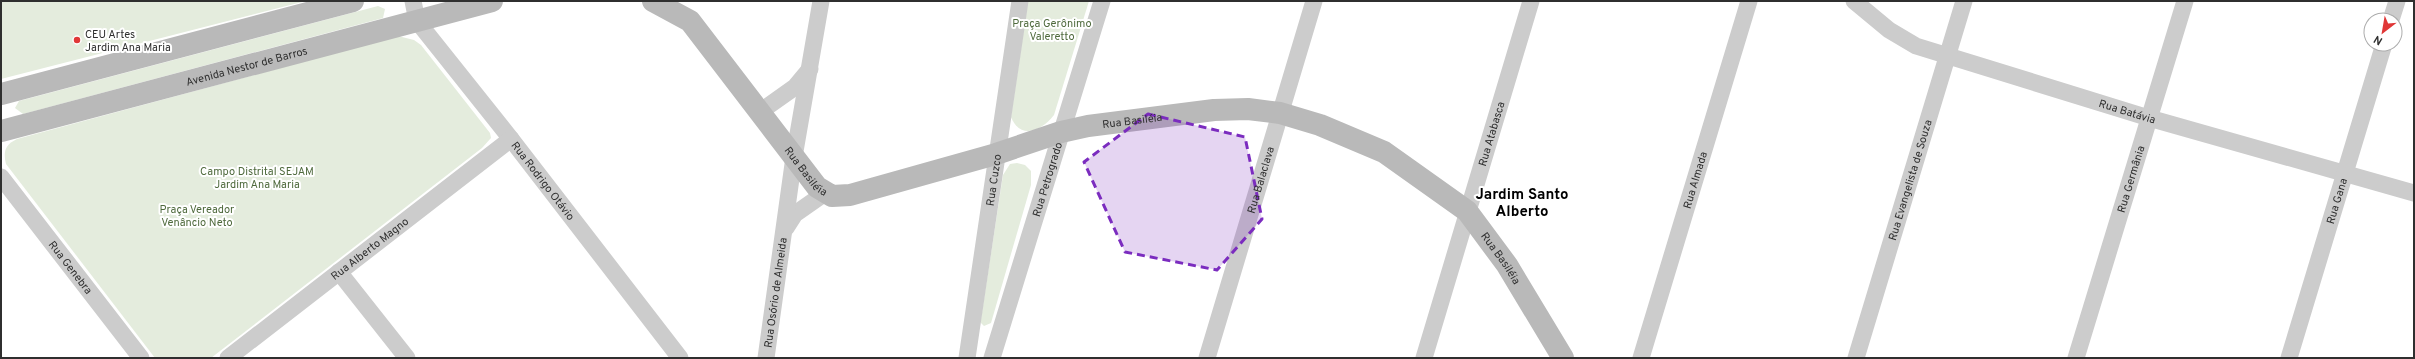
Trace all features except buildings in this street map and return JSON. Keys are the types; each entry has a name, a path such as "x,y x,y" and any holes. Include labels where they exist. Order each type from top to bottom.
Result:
{"street":[{"path":"1,94 353,1"},
{"name":"Avenida Nestor de Barros","path":"1,131 415,11 492,1"},
{"name":"Rua Basiléia","path":"653,1 690,11 817,187 832,196 850,195 996,154 1061,132 1088,126 1214,110 1248,109 1280,113 1327,128 1384,152 1467,212 1507,265 1563,358"},
{"name":"Rua Osório de Almeida","path":"766,358 786,228 794,156 811,69 820,1"},
{"name":"Rua Cuzco","path":"967,358 996,154 1020,1"},
{"name":"Rua Petrogrado","path":"992,358 1102,1"},
{"name":"Rua Balaclava","path":"1207,358 1314,1"},
{"name":"Rua Atabasca","path":"1424,358 1531,1"},
{"name":"Rua Almada","path":"1641,358 1749,1"},
{"name":"Rua Batávia","path":"1854,1 1902,39 1916,46 2149,118 2414,193"},
{"name":"Rua Evangelista de Souza","path":"1856,358 1964,1"},
{"name":"Rua Germânia","path":"2076,358 2185,1"},
{"path":"2394,12 2397,1"},
{"name":"Rua Rodrigo Otávio","path":"415,11 511,139 680,358"},
{"name":"Rua Gana","path":"2289,358 2382,52"},
{"path":"761,111 795,87 811,69"},
{"name":"Rua Alberto Magno","path":"228,358 511,139"},
{"name":"Rua Genebra","path":"1,177 141,358"},
{"name":"Rua Osório de Almeida","path":"786,228 795,214 825,193"},
{"path":"339,272 407,358"}],"highlighted area":[{"path":"1148,114 1245,137 1262,219 1217,270 1125,252 1084,162"}],"green space":[{"name":"CEU Artes Jardim Ana Maria","path":"1,1 306,1 1,79"},
{"name":"Praça Gerônimo Valeretto","path":"1028,1 1089,1 1054,115 1049,121 1037,129 1025,131 1020,129 1015,124 1011,117"},
{"path":"378,6 385,9 383,18 23,114 15,108 19,101"},
{"name":"Praça Vereador Venâncio Neto","path":"398,36 414,40 421,45 490,133 491,138 482,148 211,358 155,358 6,164 5,152 7,146 17,139"},
{"path":"1017,163 1025,165 1031,171 1031,185 991,323 984,326 981,323 981,319 1003,175 1010,164"}],"place":[{"name":"CEU Artes Jardim Ana Maria","path":"77,40"}],"district":[{"name":"Jardim Santo Alberto","path":"1522,202"}],"park label":[{"name":"Campo Distrital SEJAM Jardim Ana Maria","path":"257,177"}]}
